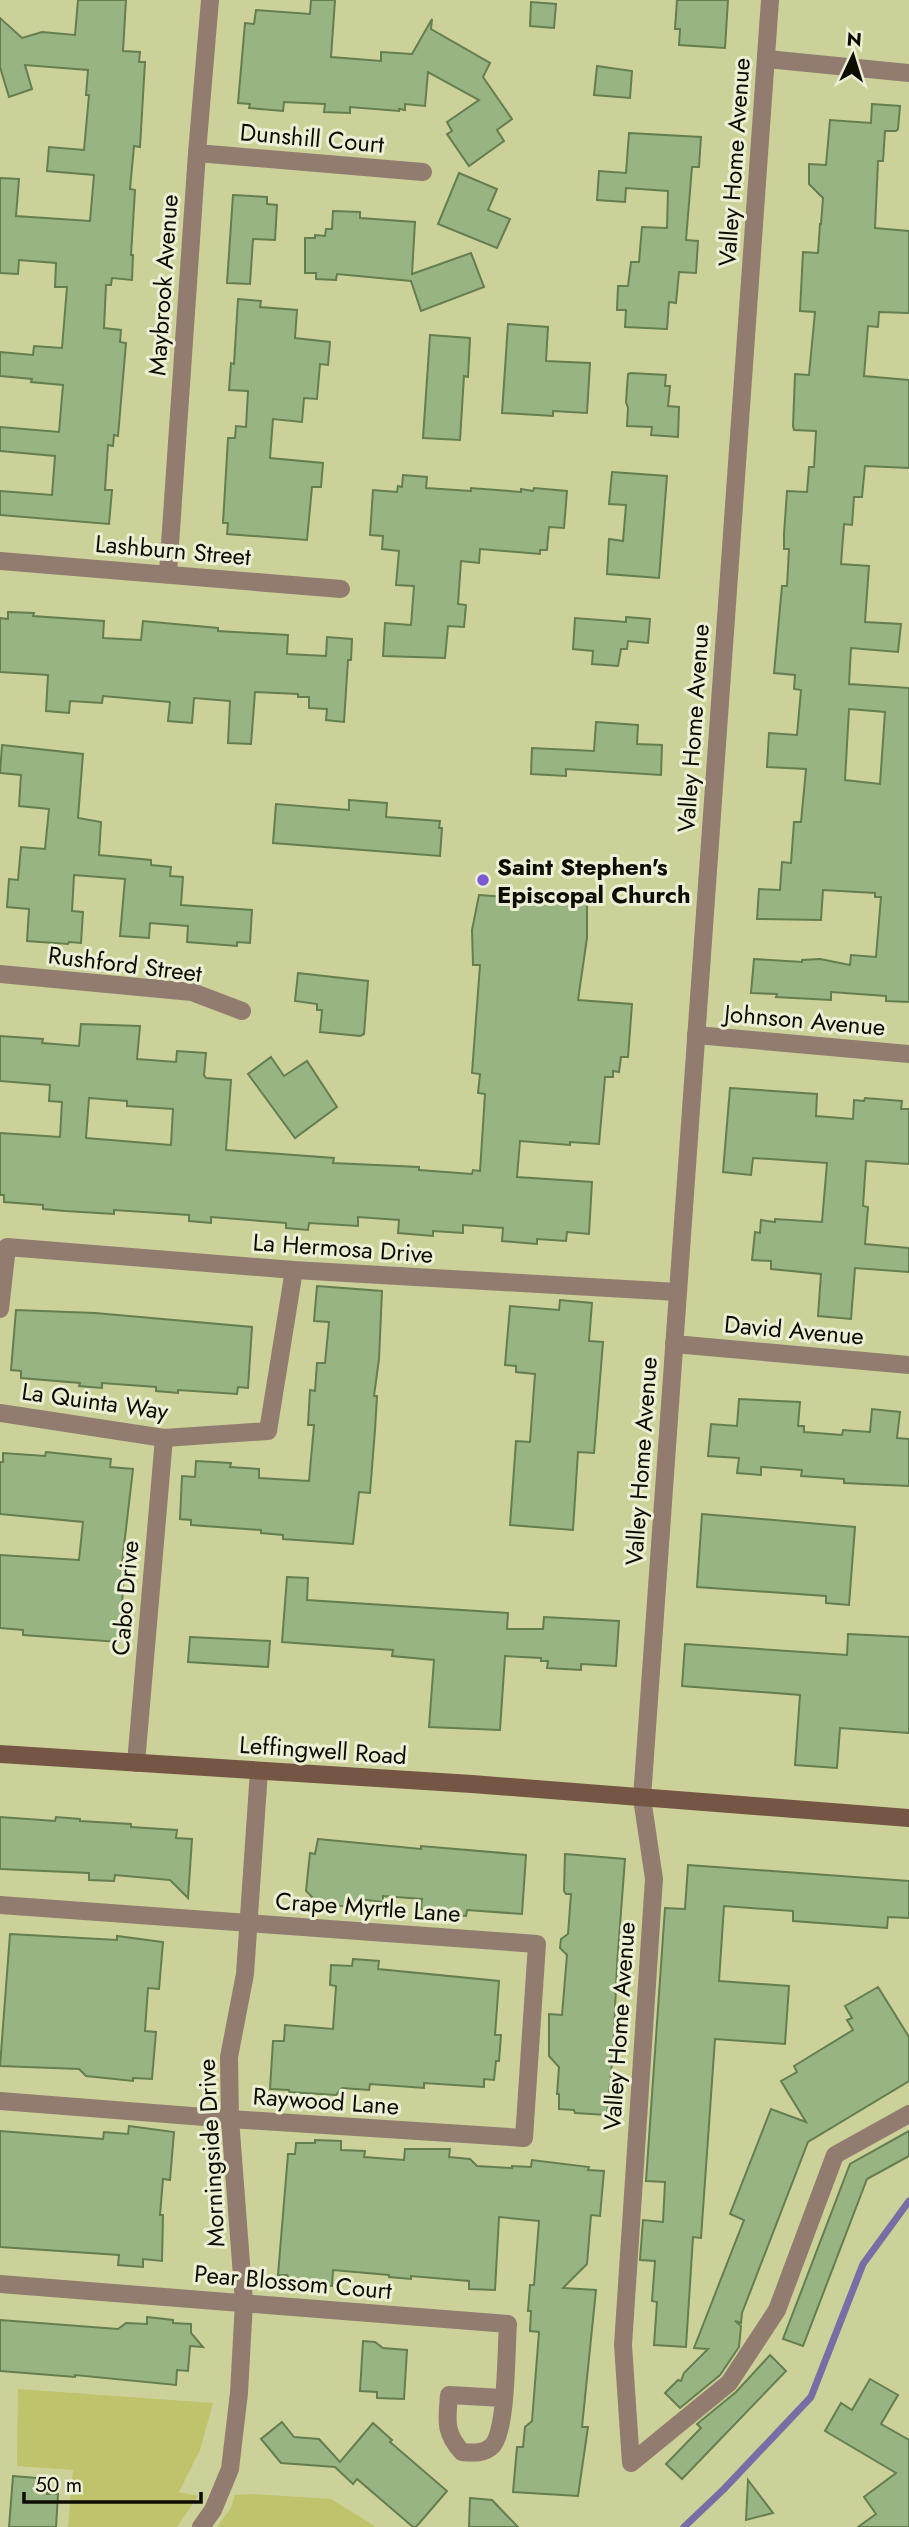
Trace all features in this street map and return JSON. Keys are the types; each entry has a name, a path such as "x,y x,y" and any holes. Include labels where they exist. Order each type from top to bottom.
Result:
{"main road":[{"name":"Leffingwell Road","path":"0,1754 472,1784 909,1818"}],"street":[{"name":"Maybrook Avenue","path":"168,573 210,0"},
{"name":"Valley Home Avenue","path":"770,0 642,1798 654,1879 623,2345 631,2463 729,2383 743,2362 777,2310 835,2155 909,2114"},
{"path":"767,59 909,73"},
{"name":"Dunshill Court","path":"197,153 423,173"},
{"name":"Lashburn Street","path":"0,561 341,589"},
{"name":"Rushford Street","path":"0,974 192,992 242,1011"},
{"name":"Johnson Avenue","path":"696,1035 909,1054"},
{"name":"La Hermosa Drive","path":"0,1309 7,1247 294,1270 678,1292"},
{"name":"La Quinta Way","path":"0,1413 164,1438 268,1431 294,1270"},
{"name":"David Avenue","path":"674,1344 909,1365"},
{"name":"Cabo Drive","path":"136,1763 164,1438"},
{"name":"Morningside Drive","path":"201,2527 213,2510 230,2469 239,2393 244,2302 230,2119 229,2057 245,1974 259,1771"},
{"name":"Crape Myrtle Lane","path":"0,1905 537,1944 524,2138"},
{"name":"Raywood Lane","path":"0,2101 524,2138"},
{"name":"Pear Blossom Court","path":"0,2284 508,2324 503,2398"}],"green space":[{"path":"18,2389 213,2403 200,2450 179,2492 198,2496 177,2527 68,2527 73,2470 17,2466"},
{"path":"235,2495 331,2499 376,2527 217,2527 231,2508"}],"building":[{"path":"78,0 126,0 123,51 140,52 139,62 145,62 140,147 134,146 130,189 135,190 132,280 112,278 111,285 106,285 104,328 121,330 120,342 126,343 118,436 114,435 113,446 108,445 105,490 112,490 109,524 0,515 0,491 52,495 55,456 0,451 0,427 59,432 63,385 0,376 0,352 33,355 34,346 62,348 67,287 55,287 56,263 19,260 18,274 0,273 0,178 19,179 16,216 90,221 94,175 47,171 49,147 84,150 89,95 86,95 88,70 25,65 32,89 9,97 0,67 0,18 22,38 42,32 75,35"},
{"path":"311,0 335,0 331,57 381,61 381,52 412,54 432,19 431,29 490,63 483,77 512,119 497,130 504,141 469,166 447,134 452,131 447,122 479,100 428,72 425,106 405,104 405,110 399,111 350,107 350,113 324,112 325,104 284,102 283,111 249,108 250,104 238,103 245,23 254,24 256,10 310,14"},
{"path":"677,0 728,0 725,48 679,45 680,29 675,29"},
{"path":"531,2 556,4 554,28 530,26"},
{"path":"597,66 632,71 630,98 594,95"},
{"path":"872,104 900,106 898,129 885,131 883,161 878,161 875,228 909,231 909,313 879,312 878,327 868,326 864,376 909,380 909,468 865,466 862,497 854,497 852,525 844,524 841,564 869,566 865,622 901,624 898,652 851,648 849,684 909,688 909,1002 886,1001 886,996 831,992 831,1000 751,993 754,959 802,962 820,959 850,965 851,955 876,957 881,897 875,897 875,893 823,890 821,920 757,919 759,889 780,890 782,862 791,863 794,822 801,822 806,769 767,767 769,733 797,735 801,690 794,689 795,675 774,673 782,586 787,586 789,549 784,549 784,534 787,491 807,492 809,467 814,467 816,431 794,430 793,426 795,374 809,375 815,312 800,311 803,252 818,253 823,198 809,184 809,164 826,165 830,120 871,123","holes":["849,709 885,712 880,784 845,780"]},
{"path":"629,133 701,137 699,167 692,167 686,240 698,241 696,273 679,272 676,303 669,302 667,329 625,327 626,310 617,310 618,286 628,286 631,262 639,262 642,227 667,228 668,191 626,188 625,202 597,200 599,171 626,173"},
{"path":"459,173 497,189 488,210 510,219 497,248 438,224"},
{"path":"233,195 267,197 267,204 277,205 275,240 253,239 250,284 227,283"},
{"path":"333,211 360,212 360,218 415,222 412,274 471,253 484,287 421,311 411,281 337,274 336,280 316,279 316,273 305,273 305,238 325,236 326,229 332,229"},
{"path":"238,299 261,301 260,307 297,310 295,338 330,342 328,365 320,364 317,399 304,398 302,422 273,419 270,458 323,463 321,487 312,487 307,540 227,534 228,523 223,523 228,438 235,438 236,426 246,427 248,391 229,390 231,363 234,364"},
{"path":"508,324 548,327 546,361 590,363 587,413 553,411 553,416 502,413"},
{"path":"430,335 470,338 468,377 464,376 460,440 423,438"},
{"path":"628,374 666,375 665,386 670,386 668,406 679,407 678,437 651,435 652,427 627,426"},
{"path":"612,472 667,476 659,578 607,574 609,539 623,541 626,505 609,504"},
{"path":"403,475 427,477 426,488 521,492 521,489 533,491 534,488 567,491 564,528 549,527 547,550 540,550 540,554 480,549 479,563 461,561 458,604 466,605 464,627 448,626 445,658 383,656 385,623 411,625 414,586 396,585 399,551 382,549 383,536 370,535 373,490 397,492 398,486 402,487"},
{"path":"8,612 104,621 103,638 141,640 143,621 218,628 218,631 288,635 287,654 326,656 327,637 352,639 344,722 326,720 327,709 309,708 309,697 255,692 251,744 228,743 230,701 194,698 192,723 168,721 170,702 103,696 102,703 70,701 69,713 46,711 48,675 0,672 0,618 8,619"},
{"path":"626,617 650,619 648,643 628,641 627,649 621,649 618,666 592,664 593,651 573,649 575,618 626,622"},
{"path":"596,722 638,725 637,744 662,745 661,775 566,769 566,776 531,774 532,748 594,751"},
{"path":"2,745 83,754 78,818 101,822 99,855 151,860 151,865 171,867 170,876 183,877 181,905 252,910 250,943 237,942 237,946 187,942 188,926 150,923 149,938 120,936 125,879 74,875 72,911 83,912 81,943 27,941 29,909 7,907 9,879 18,880 21,847 45,849 49,809 19,806 21,775 0,773"},
{"path":"349,800 387,803 386,817 440,821 440,856 273,843 276,804 349,810"},
{"path":"479,895 587,903 587,938 578,1000 632,1004 628,1057 621,1057 619,1072 613,1071 613,1077 605,1077 599,1144 520,1141 517,1177 592,1182 589,1234 567,1232 566,1241 537,1239 537,1244 502,1241 503,1228 463,1225 463,1233 433,1231 433,1236 398,1233 399,1220 358,1217 358,1226 309,1223 308,1230 286,1228 286,1223 211,1217 211,1223 189,1221 189,1215 43,1209 43,1205 4,1202 4,1195 0,1195 0,1133 60,1137 62,1102 49,1101 50,1085 0,1081 0,1036 43,1039 42,1043 79,1046 81,1024 140,1026 137,1059 176,1062 177,1051 206,1053 206,1078 231,1080 226,1150 334,1158 333,1163 419,1167 419,1170 472,1174 473,1170 480,1171 485,1094 478,1093 480,1074 472,1073 480,965 473,965 472,930","holes":["89,1098 127,1101 127,1106 173,1109 171,1145 86,1138"]},
{"path":"298,973 368,981 364,1034 360,1036 320,1032 322,1010 317,1010 317,1004 295,1001"},
{"path":"271,1057 284,1076 307,1061 337,1107 295,1138 248,1074"},
{"path":"730,1088 817,1094 816,1116 853,1119 854,1100 864,1101 865,1098 902,1101 901,1109 909,1109 909,1164 866,1161 863,1206 868,1207 865,1244 909,1248 909,1272 855,1268 851,1319 818,1316 821,1274 771,1269 771,1261 752,1260 755,1232 760,1233 761,1220 822,1222 827,1163 753,1158 751,1175 723,1172"},
{"path":"317,1286 382,1291 370,1493 359,1492 353,1544 283,1539 283,1535 261,1533 261,1530 191,1525 191,1520 180,1519 182,1476 195,1477 196,1461 231,1463 230,1467 259,1469 259,1478 309,1481 314,1425 308,1425 310,1390 315,1391 317,1363 325,1363 329,1322 314,1321"},
{"path":"560,1300 592,1303 589,1341 603,1342 594,1453 578,1452 573,1530 510,1525 516,1441 530,1442 535,1374 516,1372 516,1366 505,1365 510,1306 559,1310"},
{"path":"16,1310 95,1313 252,1327 248,1388 238,1387 237,1394 178,1390 178,1393 156,1391 156,1387 102,1383 102,1388 79,1386 80,1383 21,1378 21,1371 11,1370"},
{"path":"739,1399 800,1402 798,1426 804,1426 804,1432 842,1435 843,1430 870,1432 872,1409 900,1412 897,1438 909,1439 909,1486 844,1483 844,1479 801,1476 802,1470 761,1467 761,1475 737,1473 739,1458 708,1456 711,1424 737,1426"},
{"path":"46,1452 111,1459 110,1467 133,1469 122,1563 125,1563 119,1642 23,1635 23,1630 0,1628 0,1555 79,1560 83,1522 0,1514 0,1462 3,1462 3,1453 45,1456"},
{"path":"702,1514 855,1527 849,1605 826,1603 826,1596 697,1587"},
{"path":"287,1577 308,1578 307,1600 508,1613 507,1629 543,1629 544,1617 619,1621 616,1666 581,1664 581,1670 547,1668 548,1661 541,1661 541,1658 505,1656 500,1730 429,1727 434,1660 392,1656 393,1650 282,1642"},
{"path":"848,1634 909,1637 909,1733 840,1728 837,1768 795,1765 800,1695 682,1686 685,1644 847,1655"},
{"path":"190,1637 270,1641 268,1667 188,1662"},
{"path":"0,1817 55,1821 56,1817 177,1830 176,1838 192,1839 188,1898 170,1880 115,1875 114,1881 89,1880 89,1873 0,1869"},
{"path":"318,1839 526,1855 522,1914 467,1910 466,1916 440,1914 440,1910 421,1909 422,1899 383,1896 383,1902 359,1899 358,1908 317,1902 306,1891 310,1853 315,1854"},
{"path":"565,1854 625,1859 607,2115 559,2109 559,2067 549,2056 549,2014 562,2015 567,1955 560,1948 561,1939 568,1934 571,1894 564,1891"},
{"path":"688,1865 909,1881 909,1918 888,1917 887,1928 793,1921 793,1911 724,1906 719,1981 789,1986 785,2044 715,2039 701,2238 693,2237 686,2347 654,2345 657,2302 652,2301 655,2261 640,2260 643,2220 663,2222 665,2182 646,2181 665,1908 685,1909"},
{"path":"10,1934 117,1940 117,1936 163,1942 159,1989 148,1988 145,2031 156,2032 152,2079 133,2078 133,2081 86,2076 79,2069 0,2066"},
{"path":"353,1959 379,1961 378,1969 499,1981 495,2035 501,2035 494,2080 484,2079 484,2087 424,2083 424,2088 370,2084 369,2090 342,2088 336,2095 270,2089 273,2041 284,2041 285,2025 333,2029 336,1986 330,1985 331,1965 352,1966"},
{"path":"878,1987 909,2037 909,2081 808,2142 742,2313 741,2323 735,2321 741,2326 739,2347 720,2375 680,2408 665,2393 678,2380 681,2381 684,2373 708,2349 694,2348 744,2220 730,2214 771,2109 806,2122 781,2081 797,2072 794,2066 853,2030 847,2020 852,2018 845,2006"},
{"path":"129,2126 174,2132 170,2180 163,2179 160,2215 163,2215 162,2261 143,2259 143,2267 118,2265 119,2255 0,2247 0,2131 103,2139 104,2132 128,2134"},
{"path":"909,2131 909,2156 867,2179 803,2346 783,2339 850,2164"},
{"path":"315,2140 341,2141 341,2150 365,2151 364,2157 404,2160 405,2149 450,2149 449,2157 470,2159 477,2166 531,2167 532,2160 604,2171 600,2216 591,2215 587,2264 563,2288 596,2290 582,2427 588,2427 578,2496 513,2492 517,2447 523,2447 525,2427 532,2421 539,2332 530,2331 531,2311 528,2311 530,2285 534,2285 539,2221 499,2217 495,2290 469,2289 469,2281 411,2276 411,2279 333,2270 332,2286 306,2284 306,2281 278,2275 288,2154 295,2154 296,2143 315,2143"},
{"path":"147,2317 191,2324 191,2333 203,2347 190,2346 188,2371 177,2370 176,2385 0,2371 0,2320 118,2329 126,2323 147,2324"},
{"path":"363,2341 375,2342 383,2348 407,2350 404,2399 377,2398 377,2392 360,2391"},
{"path":"770,2355 786,2371 682,2479 666,2464 701,2428 697,2424 736,2392"},
{"path":"870,2379 898,2395 881,2424 909,2440 909,2527 858,2527 876,2514 864,2497 896,2473 825,2431 841,2403 852,2410"},
{"path":"282,2422 294,2437 319,2439 340,2462 373,2423 392,2440 390,2442 447,2491 416,2527 413,2527 357,2479 353,2484 335,2467 281,2463 261,2439"},
{"path":"13,2476 48,2479 47,2494 58,2494 56,2527 9,2527"},
{"path":"748,2480 773,2513 746,2520"},
{"path":"470,2498 492,2500 518,2527 469,2527"}],"waterway":[{"path":"684,2527 811,2397 863,2264 909,2201"}],"place":[{"name":"Saint Stephen's Episcopal Church","path":"483,880"}]}
